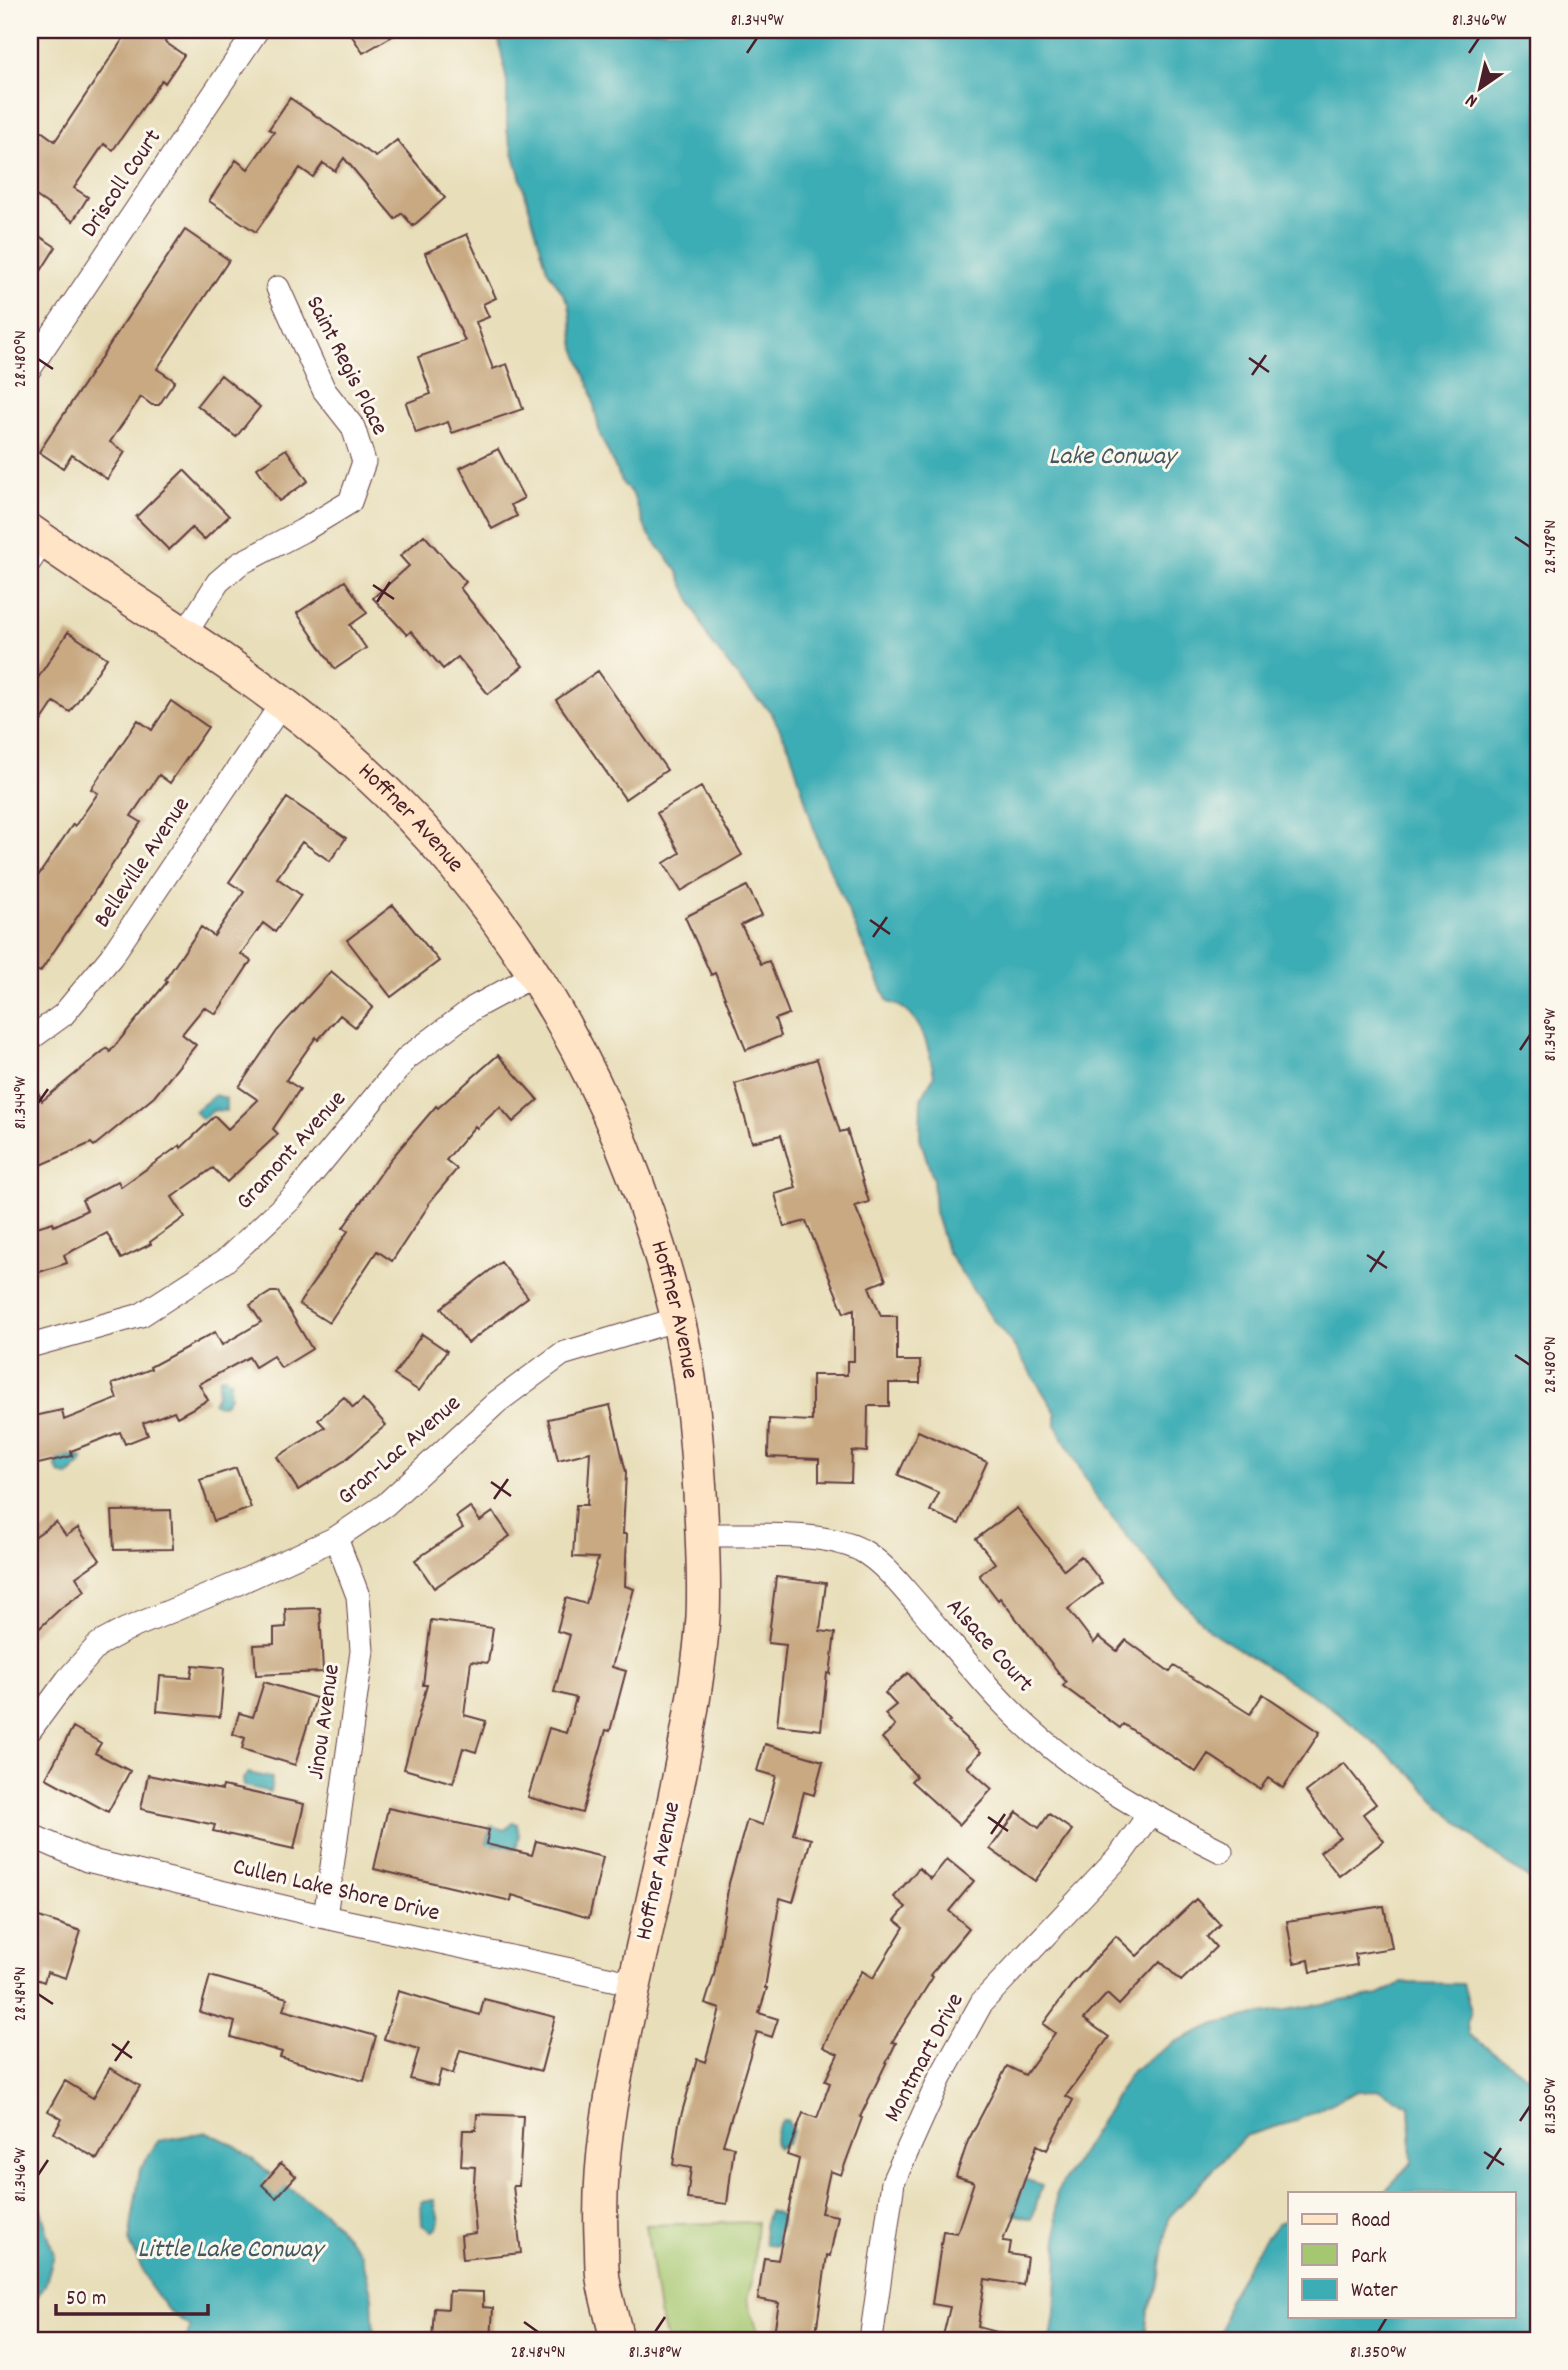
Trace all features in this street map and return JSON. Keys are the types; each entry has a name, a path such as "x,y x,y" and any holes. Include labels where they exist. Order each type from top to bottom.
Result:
{"main road":[{"name":"Hoffner Avenue","path":"34,544 185,634 283,702 361,767 414,818 477,890 536,974 575,1043 622,1141 649,1211 678,1319 691,1392 703,1535 703,1615 696,1686 683,1756 605,2127 599,2201 603,2279 617,2340"}],"street":[{"name":"Driscoll Court","path":"30,368 257,30"},
{"name":"Saint Regis Place","path":"185,634 218,582 239,564 350,502 364,462 353,427 324,390 278,288"},
{"name":"Belleville Avenue","path":"30,1039 63,1015 111,957 283,702"},
{"name":"Gramont Avenue","path":"30,1346 141,1315 225,1261 292,1198 407,1058 475,1007 536,974"},
{"name":"Gran-Lac Avenue","path":"30,1730 67,1680 99,1644 336,1538 385,1505 497,1402 562,1354 678,1319"},
{"name":"Alsace Court","path":"703,1535 823,1538 860,1549 886,1569 1006,1706 1050,1747 1099,1785 1149,1815 1221,1851"},
{"name":"Jinou Avenue","path":"325,1917 362,1651 358,1597 336,1538"},
{"name":"Montmart Drive","path":"871,2340 874,2334 893,2182 940,2078 982,2002 1118,1858 1149,1815"},
{"name":"Cullen Lake Shore Drive","path":"30,1835 87,1860 325,1917 635,1984"}],"green space":[{"path":"757,2222 752,2281 747,2299 761,2340 667,2340 659,2313 646,2225"}],"water":[{"name":"Lake Conway","path":"497,30 1538,30 1538,1885 1488,1850 1442,1808 1413,1775 1332,1708 1209,1630 1170,1588 1099,1502 1056,1426 1056,1413 1014,1346 993,1320 947,1251 935,1212 933,1179 920,1138 921,1099 934,1076 925,1039 911,1015 900,1006 888,1002 818,842 790,749 771,712 745,686 708,638 677,570 647,532 633,495 623,484 600,435 591,390 575,348 569,303 547,269 507,131 507,82"},
{"path":"215,1095 226,1098 226,1111 214,1110 202,1119 195,1111"},
{"path":"220,1377 231,1381 230,1396 224,1405 213,1402"},
{"path":"58,1458 82,1458 81,1464 68,1476 59,1473 56,1467"},
{"path":"248,1773 272,1778 271,1792 244,1786 243,1779"},
{"path":"513,1822 517,1824 519,1835 516,1849 495,1844 492,1848 486,1846 491,1826 505,1830"},
{"path":"1402,1983 1463,1984 1471,2011 1467,2023 1468,2034 1538,2084 1538,2340 1220,2340 1228,2300 1254,2254 1278,2223 1288,2220 1288,2318 1516,2318 1516,2192 1384,2192 1412,2162 1410,2106 1380,2090 1357,2091 1295,2121 1245,2136 1169,2217 1157,2288 1148,2310 1145,2340 1051,2340 1058,2257 1056,2193 1132,2071 1173,2043 1216,2024 1379,1995"},
{"path":"783,2120 787,2120 793,2131 787,2144 778,2148 775,2142 777,2130"},
{"name":"Little Lake Conway","path":"207,2132 236,2146 284,2185 325,2213 361,2253 372,2297 374,2340 186,2340 190,2327 167,2309 150,2286 129,2241 140,2169 158,2141"},
{"path":"30,2173 54,2255 45,2285 30,2307"},
{"path":"1024,2179 1042,2185 1032,2219 1014,2214"},
{"path":"434,2200 439,2221 437,2228 432,2231 422,2225 421,2202"},
{"path":"769,2211 781,2216 777,2234 778,2246 766,2245 764,2226"}],"building":[{"path":"129,30 173,30 165,42 184,55 165,83 162,80 113,150 104,144 74,188 88,197 73,221 30,192 30,148 41,131 55,141"},
{"path":"348,30 403,30 363,53"},
{"path":"290,98 376,157 397,140 445,198 413,226 402,213 395,219 344,158 335,171 323,163 313,177 300,168 256,232 209,201 236,160 248,169 274,132 269,129"},
{"path":"30,230 56,247 30,288"},
{"path":"185,230 229,260 157,369 175,381 159,405 152,405 141,397 110,442 125,452 107,479 72,455 63,468 39,452"},
{"path":"467,234 496,298 483,304 489,317 476,322 493,369 507,364 523,409 452,433 448,422 416,433 406,403 431,394 418,357 465,341 425,253"},
{"path":"221,375 260,407 236,437 197,405"},
{"path":"286,449 308,481 279,501 257,468"},
{"path":"498,449 524,498 511,505 517,516 492,529 460,468"},
{"path":"184,470 229,516 204,540 192,528 169,550 136,517"},
{"path":"424,535 466,582 460,588 523,666 488,694 458,657 443,669 411,631 407,635 373,598 409,566 400,556"},
{"path":"345,581 367,613 350,625 366,648 335,669 297,613"},
{"path":"68,632 107,658 70,712 54,702 30,738 30,690"},
{"path":"598,671 667,770 625,799 556,700"},
{"path":"171,701 208,727 170,783 159,775 131,816 141,822 40,972 30,966 30,888 73,824 75,826 98,793 91,789 138,720 152,730"},
{"path":"701,787 742,855 681,891 664,863 680,853 657,813"},
{"path":"287,798 346,838 330,861 302,842 277,878 301,895 275,932 263,923 241,954 251,961 216,1014 204,1007 182,1034 196,1045 154,1097 94,1146 91,1143 30,1170 30,1075 42,1101 107,1048 110,1052 167,982 165,980 201,927 214,936 244,892 229,882"},
{"path":"747,886 762,915 741,925 761,964 769,961 789,1014 775,1019 781,1036 746,1050 715,973 711,975 685,917"},
{"path":"393,905 439,961 391,997 347,940"},
{"path":"331,971 373,1007 355,1027 340,1015 318,1040 316,1037 286,1080 300,1089 273,1129 278,1134 227,1182 213,1168 172,1197 185,1217 150,1242 151,1244 121,1259 107,1233 64,1255 67,1263 30,1275 30,1229 53,1222 54,1226 87,1210 82,1200 118,1181 121,1187 180,1145 181,1148 215,1116 228,1129 258,1100 239,1087 277,1031"},
{"path":"498,1055 538,1100 513,1122 500,1107 477,1128 475,1126 446,1160 457,1169 428,1204 392,1261 377,1251 329,1323 299,1304 348,1231 343,1228 390,1160 436,1106 438,1108"},
{"path":"817,1059 840,1132 847,1130 869,1202 855,1206 886,1280 869,1287 881,1316 897,1316 897,1361 920,1361 920,1383 889,1383 889,1406 868,1406 867,1452 852,1451 851,1482 819,1481 819,1459 768,1457 769,1419 812,1421 812,1375 847,1375 847,1361 854,1361 854,1309 844,1313 806,1221 784,1227 775,1194 796,1188 781,1135 752,1142 735,1084"},
{"path":"501,1262 528,1297 468,1343 441,1308"},
{"path":"271,1292 278,1292 312,1349 281,1368 273,1356 255,1367 249,1357 199,1384 208,1400 177,1417 174,1411 143,1423 148,1435 125,1444 120,1432 71,1451 72,1456 30,1466 30,1417 62,1410 64,1420 117,1399 112,1384 151,1369 150,1367 215,1332 222,1345 261,1322 250,1305"},
{"path":"422,1334 447,1351 419,1391 394,1375"},
{"path":"344,1397 353,1408 363,1399 386,1425 344,1461 298,1490 277,1457 325,1427 318,1420"},
{"path":"610,1405 626,1472 623,1534 627,1534 625,1586 634,1589 612,1667 626,1671 610,1731 606,1730 582,1813 528,1797 549,1728 566,1733 576,1698 554,1692 570,1635 557,1631 566,1598 586,1604 598,1558 573,1557 576,1505 587,1505 590,1452 558,1460 548,1419"},
{"path":"918,1431 987,1462 959,1524 930,1511 939,1493 898,1475"},
{"path":"236,1468 251,1508 214,1521 200,1480"},
{"path":"470,1507 480,1521 493,1512 510,1536 434,1588 415,1560 463,1528 456,1517"},
{"path":"1017,1508 1064,1570 1081,1556 1102,1583 1068,1609 1094,1643 1099,1637 1117,1651 1126,1640 1170,1672 1174,1666 1250,1714 1263,1694 1320,1732 1283,1788 1268,1778 1260,1789 1208,1754 1196,1772 1123,1724 1120,1728 1063,1686 1066,1682 979,1575 995,1563 976,1539"},
{"path":"171,1510 173,1549 114,1550 112,1511"},
{"path":"56,1522 66,1536 78,1528 100,1560 76,1577 85,1591 61,1608 30,1637 30,1540"},
{"path":"776,1577 826,1583 820,1631 835,1633 830,1674 827,1673 821,1730 777,1725 786,1645 768,1643"},
{"path":"320,1608 323,1672 256,1675 254,1645 274,1644 274,1628 286,1627 285,1609"},
{"path":"431,1620 493,1628 488,1663 471,1661 464,1715 486,1721 476,1752 463,1748 453,1783 404,1769 427,1685 423,1685"},
{"path":"193,1665 224,1668 220,1717 157,1711 160,1676 191,1678"},
{"path":"908,1673 950,1721 948,1722 981,1752 967,1767 992,1789 959,1825 911,1781 916,1776 882,1738 895,1726 885,1714 896,1705 885,1693"},
{"path":"264,1682 316,1698 295,1765 242,1749 245,1738 233,1734 239,1713 253,1717"},
{"path":"73,1727 101,1743 95,1753 130,1771 108,1812 46,1778"},
{"path":"765,1744 823,1761 814,1795 804,1792 793,1834 811,1839 793,1902 780,1898 767,1988 759,2013 778,2019 772,2037 757,2032 723,2145 734,2147 727,2204 687,2199 691,2168 673,2165 679,2123 697,2059 705,2062 720,2009 705,2004 714,1975 729,1883 747,1820 763,1825 776,1776 757,1771"},
{"path":"1344,1763 1376,1804 1363,1814 1384,1841 1339,1876 1320,1852 1340,1837 1306,1792"},
{"path":"148,1775 222,1790 223,1786 304,1804 294,1849 213,1831 215,1825 141,1809"},
{"path":"388,1808 489,1830 486,1844 532,1855 536,1841 603,1857 589,1918 512,1895 511,1901 374,1869"},
{"path":"1017,1812 1039,1828 1049,1814 1072,1830 1035,1881 990,1849"},
{"path":"947,1859 974,1881 949,1911 969,1928 930,1975 933,1977 892,2042 896,2043 860,2117 862,2118 841,2175 830,2171 821,2213 838,2216 830,2256 827,2255 815,2340 774,2333 779,2303 758,2299 764,2258 778,2260 799,2159 787,2155 803,2113 817,2118 830,2083 825,2081 838,2054 823,2047 846,1997 862,1971 873,1978 904,1927 895,1920 906,1907 894,1897 919,1868 931,1879"},
{"path":"1196,1899 1220,1924 1207,1937 1216,1947 1181,1981 1160,1961 1119,2005 1107,1994 1084,2019 1109,2037 1066,2096 1073,2100 1047,2150 1037,2145 1003,2241 1011,2242 1009,2254 1027,2257 1023,2285 985,2279 978,2327 1008,2335 1008,2340 942,2340 950,2307 932,2304 943,2231 957,2233 974,2182 956,2176 968,2141 1007,2066 1025,2075 1055,2033 1043,2024 1074,1982 1116,1936 1137,1956"},
{"path":"1384,1906 1392,1948 1355,1954 1357,1965 1311,1972 1309,1960 1294,1963 1287,1921"},
{"path":"30,1914 81,1931 66,1978 47,1972 44,1982 30,1977"},
{"path":"210,1976 287,1998 283,2010 376,2036 364,2081 280,2057 282,2052 231,2037 235,2022 200,2012"},
{"path":"398,1991 480,2015 484,1999 555,2017 541,2071 460,2050 453,2074 441,2070 437,2086 410,2079 419,2049 384,2039"},
{"path":"110,2068 140,2086 97,2159 54,2133 62,2119 48,2111 65,2081 93,2098"},
{"path":"477,2114 523,2116 519,2186 513,2186 521,2253 463,2259 461,2235 476,2233 473,2199 475,2167 461,2166 463,2130 476,2130"},
{"path":"281,2163 296,2176 276,2198 262,2185"},
{"path":"449,2291 483,2292 483,2307 493,2308 491,2340 432,2340 434,2308 448,2309"}]}
